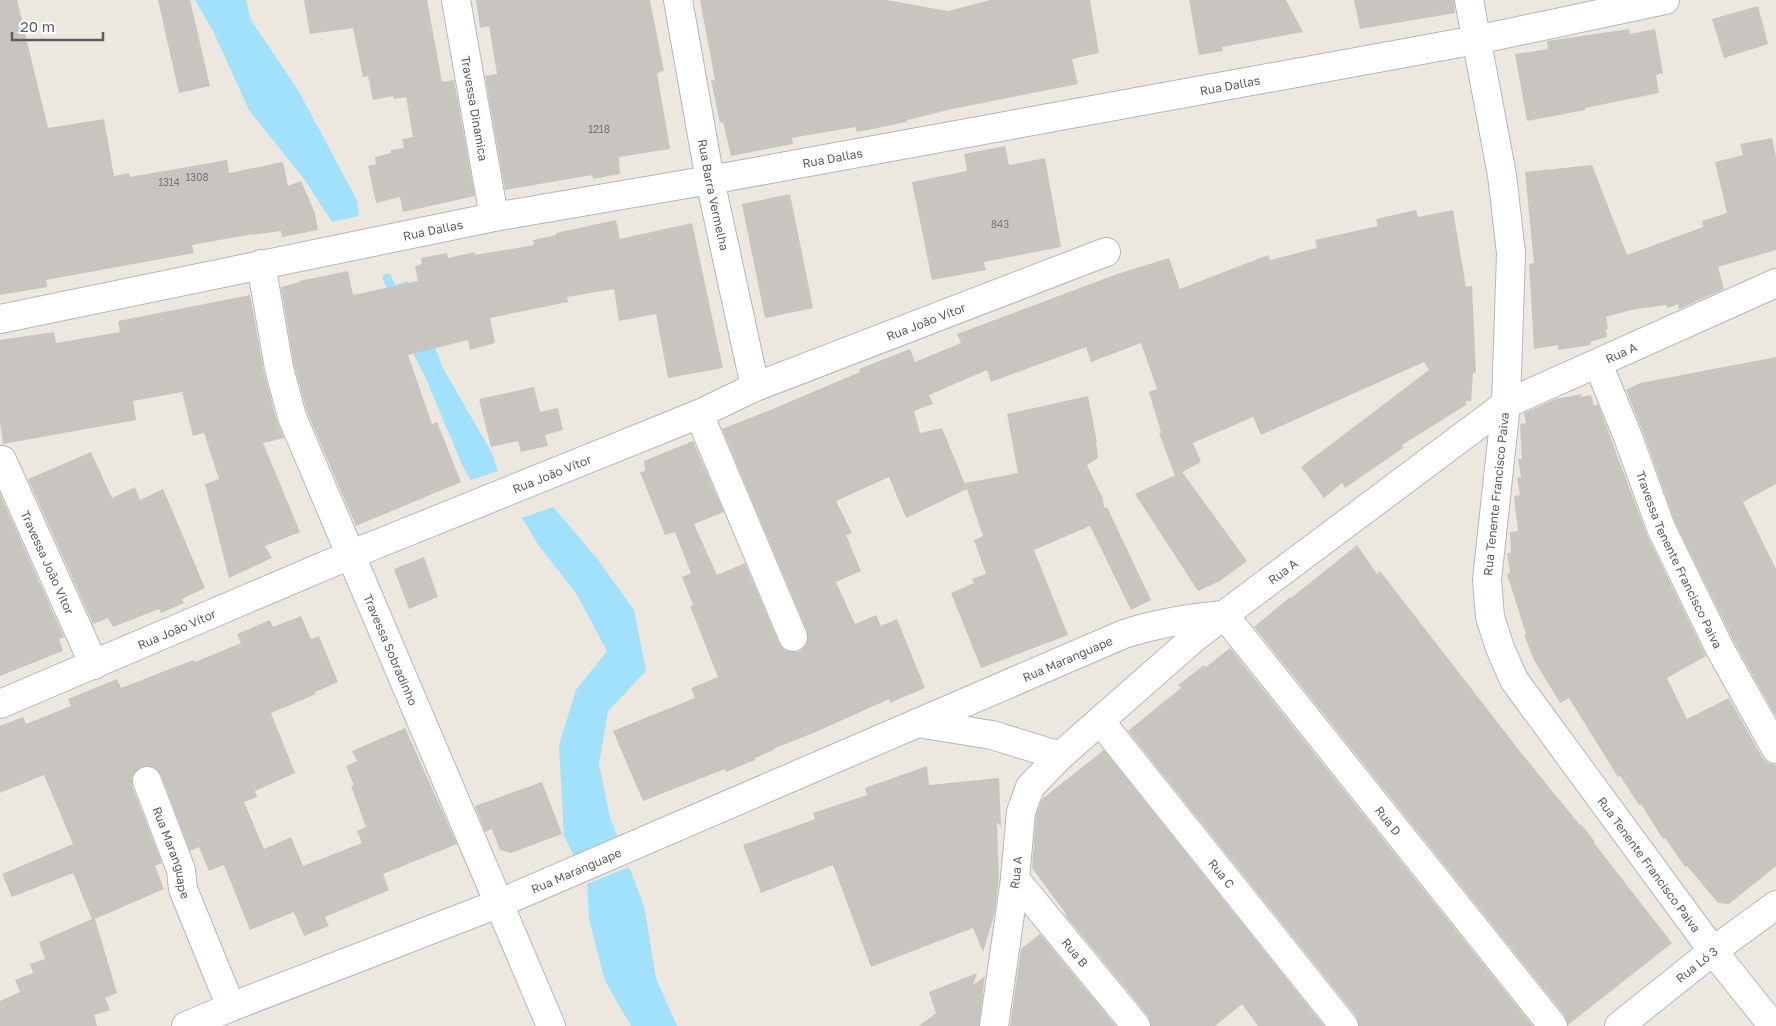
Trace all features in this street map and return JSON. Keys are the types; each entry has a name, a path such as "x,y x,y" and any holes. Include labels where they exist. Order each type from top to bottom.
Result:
{"street":[{"name":"Travessa Dinamica","path":"456,0 494,217"},
{"name":"Rua Barra Vermelha","path":"678,0 710,180 754,387"},
{"name":"Rua Tenente Francisco Paiva","path":"1469,0 1502,175 1511,253 1506,404 1487,580 1490,617 1500,648 1514,680 1714,951 1773,1026"},
{"name":"Rua Dallas","path":"0,319 494,217 710,180 1476,40 1665,0"},
{"name":"Rua João Vítor","path":"0,704 350,555 699,414 754,387 1106,252"},
{"name":"Travessa Sobradinho","path":"261,264 279,368 292,418 551,1026"},
{"name":"Rua A","path":"994,1026 1015,879 1021,812 1030,787 1060,756 1193,639 1506,404 1776,283"},
{"name":"Travessa Tenente Francisco Paiva","path":"1598,364 1662,528 1720,649 1776,749"},
{"path":"699,414 793,636"},
{"name":"Travessa João Vitor","path":"2,460 94,665"},
{"name":"Rua Maranguape","path":"186,1026 500,903 1124,634 1178,620 1224,615"},
{"name":"Rua D","path":"1224,615 1553,1026"},
{"name":"Rua C","path":"1100,721 1344,1026"},
{"path":"917,723 992,735 1060,756"},
{"name":"Rua Maranguape","path":"147,781 182,870 183,889 231,1007"},
{"name":"Rua B","path":"1015,879 1136,1026"},
{"name":"Rua Ló 3","path":"1619,1026 1714,951 1776,906"}],"water":[{"path":"195,0 246,0 251,20 298,90 357,200 359,216 332,222 304,179 249,110 214,33"},
{"path":"408,281 444,370 492,453 498,471 471,480 463,467 427,381 399,325 387,288"},
{"path":"553,507 596,557 634,610 646,671 608,711 599,764 610,817 620,843 576,860 564,836 559,745 576,690 607,651 576,593 539,546 522,518"},
{"path":"629,867 644,906 656,978 677,1026 631,1026 605,981 589,919 587,884"}],"building":[{"path":"0,0 17,0 48,128 104,119 114,176 129,173 130,177 227,160 229,173 283,162 288,186 301,181 315,213 318,230 282,237 281,231 253,234 192,245 194,253 46,280 47,287 0,295"},
{"path":"158,0 190,0 210,86 179,93"},
{"path":"304,0 427,0 442,82 454,80 475,196 403,212 400,197 376,203 368,166 376,164 375,157 391,153 391,150 404,148 402,139 413,137 406,97 394,99 393,96 373,100 368,76 363,77 353,28 310,34"},
{"path":"476,0 650,0 664,71 657,73 670,149 619,157 620,174 593,179 592,175 505,190 485,76 497,74 489,26 480,28"},
{"path":"700,0 887,0 948,11 990,0 1090,0 1099,53 1072,59 1078,84 952,109 907,120 907,122 857,132 855,127 792,138 793,144 731,156 723,122 720,123 711,80 715,80"},
{"path":"1189,0 1286,0 1303,32 1222,47 1223,51 1199,55"},
{"path":"1354,0 1454,0 1455,13 1360,29"},
{"path":"1758,6 1768,44 1724,58 1712,19"},
{"path":"1629,29 1630,34 1655,29 1663,73 1656,75 1659,93 1527,121 1515,54 1548,49 1547,41"},
{"path":"1772,138 1776,156 1776,250 1718,267 1724,289 1679,309 1678,304 1668,308 1666,305 1631,310 1606,317 1607,337 1590,342 1591,345 1558,350 1558,345 1534,349 1529,264 1534,263 1525,172 1592,165 1627,255 1703,227 1702,221 1727,213 1715,162 1743,155 1740,144"},
{"path":"1005,146 1009,165 1045,158 1061,247 984,262 986,270 932,280 912,182 967,171 964,154"},
{"path":"790,194 813,308 765,318 742,204"},
{"path":"1416,210 1418,217 1453,210 1466,287 1472,286 1476,373 1473,373 1471,401 1466,401 1466,405 1402,445 1403,448 1345,488 1342,483 1324,498 1301,467 1429,370 1424,362 1261,435 1253,417 1193,443 1201,462 1175,476 1159,433 1161,432 1149,392 1157,389 1141,343 1091,362 1086,347 991,382 987,370 929,395 933,404 914,411 920,433 942,428 967,489 906,518 889,477 836,501 852,533 846,535 861,571 836,582 855,624 876,615 881,626 897,619 925,688 890,703 889,699 773,749 755,758 755,760 726,772 725,769 643,801 613,731 695,698 691,688 718,677 690,606 693,605 682,577 691,573 675,532 665,535 640,472 645,471 644,461 693,441 724,512 694,524 717,575 745,563 779,643 784,650 799,652 806,646 807,631 722,429 860,372 859,369 910,349 915,362 961,343 957,334 1117,274 1169,258 1180,289 1268,255 1270,260 1317,248 1315,240 1378,226 1376,219"},
{"path":"616,220 620,239 692,223 723,368 668,378 656,314 619,321 614,289 567,297 568,302 490,318 495,343 470,350 468,340 408,355 432,424 437,422 461,482 356,526 307,412 294,365 281,287 299,281 348,271 353,295 418,281 415,266 422,264 421,258 447,253 448,258 475,252 475,255 534,245 533,240"},
{"path":"250,295 264,372 277,421 284,438 263,443 300,532 265,546 272,558 229,578 205,484 219,479 204,433 193,436 182,392 133,401 136,420 3,444 0,422 0,340 54,332 56,343 120,332 118,321"},
{"path":"1776,357 1776,484 1743,502 1776,569 1776,717 1734,642 1675,522 1626,390 1640,383"},
{"path":"534,387 540,412 558,408 563,430 545,435 548,446 521,452 518,441 491,447 479,399"},
{"path":"1581,394 1581,397 1591,395 1594,406 1598,404 1647,535 1706,656 1667,678 1687,719 1729,698 1762,757 1768,763 1776,765 1776,866 1729,904 1718,903 1687,866 1685,867 1665,838 1663,839 1641,804 1639,805 1620,776 1618,777 1569,698 1560,703 1534,660 1524,635 1526,634 1507,574 1510,573 1507,553 1511,553 1510,532 1518,531 1514,496 1520,495 1517,478 1521,477 1518,459 1522,459 1520,424 1526,423 1524,413 1556,399"},
{"path":"1088,396 1097,442 1098,458 1087,465 1103,499 1104,508 1107,507 1151,600 1131,610 1090,526 1034,550 1068,635 981,668 951,593 974,583 972,579 986,574 974,540 983,536 965,483 1018,473 1007,414"},
{"path":"91,452 112,498 135,487 140,500 163,489 205,588 182,599 184,603 161,613 159,609 113,627 108,618 93,624 28,479"},
{"path":"1182,472 1247,561 1220,581 1198,591 1135,494"},
{"path":"0,494 64,637 59,639 63,651 0,676"},
{"path":"1357,545 1377,574 1380,571 1522,754 1581,824 1672,943 1568,1025 1565,1016 1254,627"},
{"path":"424,557 438,597 409,609 394,569"},
{"path":"301,616 311,639 319,636 338,682 315,692 316,694 271,713 295,773 255,791 257,797 244,802 264,849 291,837 303,866 362,843 357,831 366,827 351,786 354,785 346,766 357,761 352,751 405,728 457,844 383,874 389,890 325,917 329,926 304,936 294,912 250,930 224,865 209,871 199,847 190,851 161,775 150,766 141,767 132,778 132,786 162,863 155,866 164,889 95,919 117,993 105,998 110,1010 94,1015 97,1026 0,1026 0,1001 20,992 15,980 33,973 30,964 45,959 39,942 92,919 73,873 12,897 2,874 73,844 44,775 0,793 0,726 23,717 26,724 71,706 68,699 117,679 121,688 194,660 195,662 241,643 237,634 270,620 273,627"},
{"path":"1230,648 1533,1026 1359,1026 1356,1016 1128,731 1181,688 1178,685 1204,665 1206,667"},
{"path":"1104,750 1324,1026 1258,1026 1242,1004 1215,1026 1151,1026 1148,1016 1065,915 1032,868 1036,815 1042,799"},
{"path":"927,766 929,785 999,778 1001,827 997,822 999,877 995,912 983,952 973,928 871,967 833,865 761,893 743,845 815,819 813,813 867,795 865,788"},
{"path":"542,782 562,834 511,853 500,850 492,829 485,832 475,806"},
{"path":"1040,934 1116,1026 1010,1026 1021,949"},
{"path":"977,973 973,985 985,976 979,1026 919,1026 936,1013 929,992"}],"waterway":[{"path":"387,278 396,297"}]}
